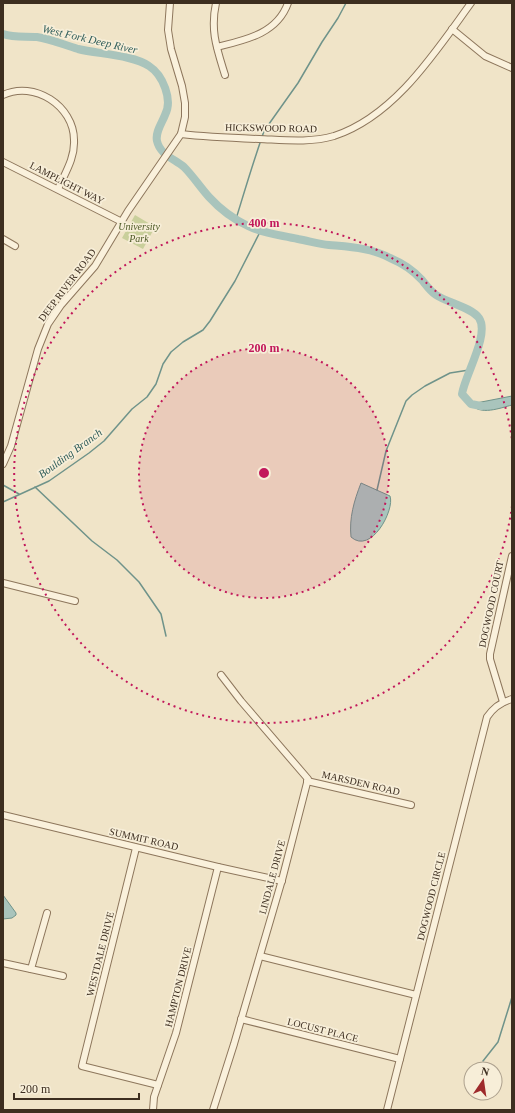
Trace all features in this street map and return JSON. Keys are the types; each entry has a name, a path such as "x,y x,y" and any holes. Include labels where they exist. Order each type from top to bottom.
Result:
{"street":[{"name":"DEEP RIVER ROAD","path":"3,464 11,446 45,330 56,312 95,266 122,222 181,134 185,117 185,103 182,86 171,49 168,30 170,3"},
{"path":"216,3 214,32 225,75"},
{"path":"217,47 250,38 266,31 278,20 288,3"},
{"name":"HICKSWOOD ROAD","path":"181,134 204,137 308,140 326,138 348,131 367,119 399,94 419,73 472,3"},
{"path":"452,29 485,56 512,68"},
{"path":"3,95 15,91 25,91 42,95 51,99 67,116 73,129 74,146 71,162 58,189"},
{"name":"LAMPLIGHT WAY","path":"3,162 122,222"},
{"path":"3,239 15,246"},
{"name":"DOGWOOD COURT","path":"503,702 490,659 490,654 512,556"},
{"path":"3,583 75,601"},
{"path":"222,675 241,701 308,779 307,781"},
{"name":"DOGWOOD CIRCLE","path":"387,1110 487,717 492,709 503,702 512,699"},
{"name":"MARSDEN ROAD","path":"307,781 411,805"},
{"name":"LINDALE DRIVE","path":"213,1110 282,881 307,781"},
{"name":"SUMMIT ROAD","path":"3,815 136,848 282,881"},
{"name":"WESTDALE DRIVE","path":"136,848 82,1066 158,1084"},
{"name":"HAMPTON DRIVE","path":"153,1110 154,1097 176,1033 218,867"},
{"path":"31,969 47,913"},
{"path":"260,956 416,995"},
{"path":"3,963 63,976"},
{"name":"LOCUST PLACE","path":"241,1019 400,1060"}],"green space":[{"name":"University Park","path":"135,215 155,227 143,249 122,238"}],"water":[{"path":"512,396 512,405 496,409 480,410 471,404"},
{"path":"361,483 390,496 391,503 389,511 380,528 373,536 366,540 359,541 351,537 351,516"},
{"path":"3,895 16,913 16,915 12,918 3,919"}],"waterway":[{"path":"262,137 264,131 298,83 346,3"},
{"name":"West Fork Deep River","path":"3,34 42,38 86,51 134,59 149,66 159,75 167,95 167,109 157,134 157,141 161,150 184,167 209,197 227,213 248,226 266,233 321,244 361,248 376,252 399,262 411,270 419,276 436,295 475,314 479,318 482,325 481,334 476,355 462,394 471,404 481,406"},
{"path":"236,219 261,140"},
{"name":"Boulding Branch","path":"3,502 49,481 89,453 104,441 132,409 147,397 156,384 163,364 171,352 183,342 203,330 210,321 235,281 260,232"},
{"path":"377,490 386,451 406,401 425,386 450,373 469,370"},
{"name":"Boulding Branch","path":"3,485 19,494"},
{"path":"35,487 92,541 117,560 139,582 161,614 166,636"},
{"path":"483,1061 498,1042 512,997"}]}
